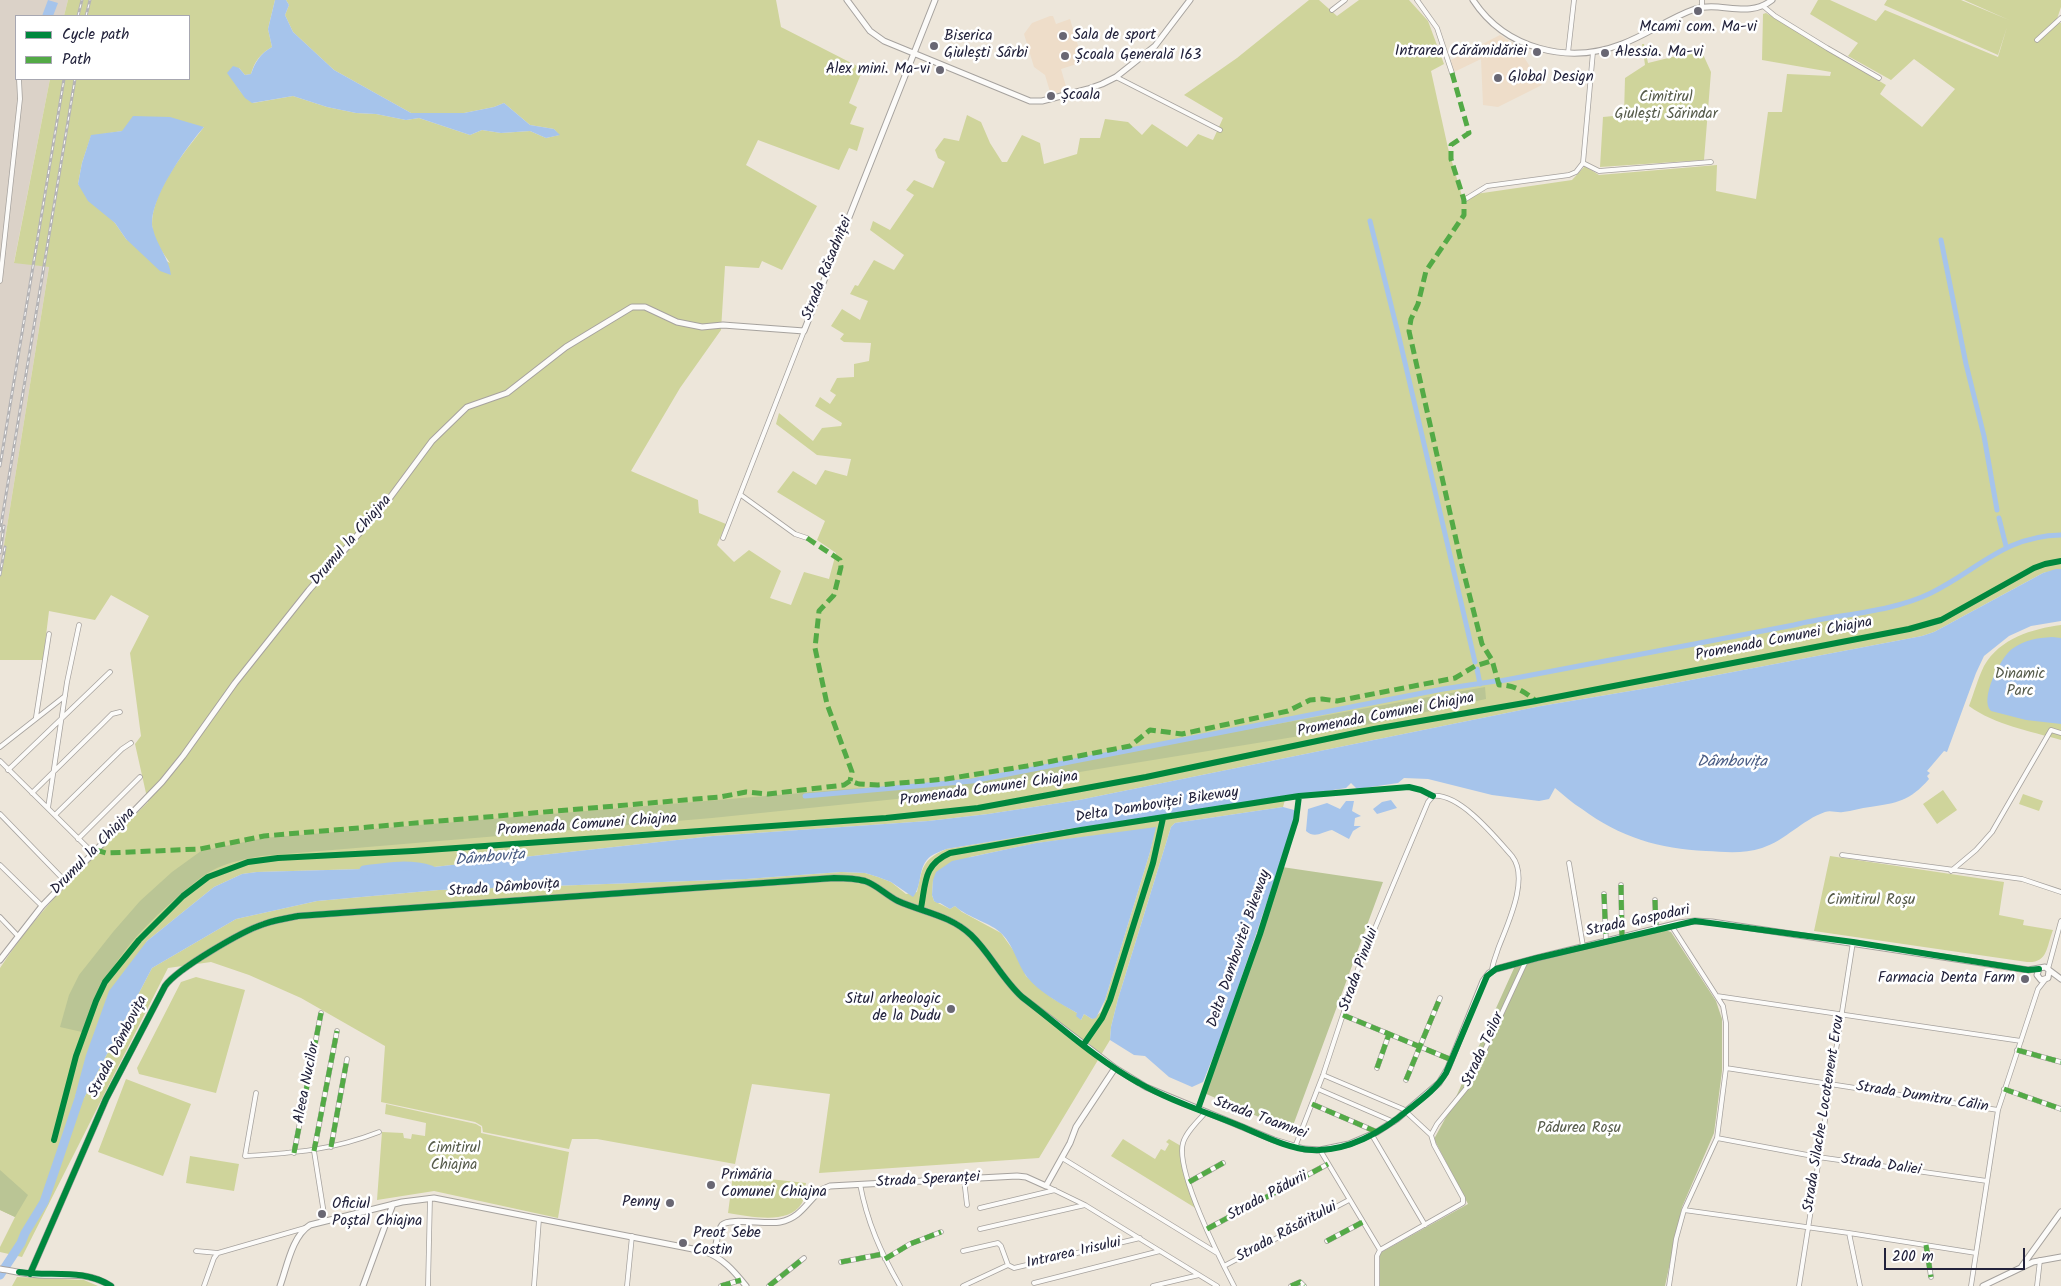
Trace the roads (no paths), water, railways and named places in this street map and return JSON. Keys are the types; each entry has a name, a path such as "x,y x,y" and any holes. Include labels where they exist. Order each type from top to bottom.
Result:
{"street":[{"path":"847,0 870,31 884,41 1030,100 1042,101 1102,84 1116,77 1155,46 1190,0"},
{"name":"Strada Răsadniței","path":"723,538 935,0"},
{"path":"1332,10 1346,0"},
{"path":"1417,0 1437,28 1452,73"},
{"path":"1473,0 1486,18 1516,40 1538,49 1568,53 1593,52 1627,42 1685,14 1702,8 1752,10 1772,0"},
{"path":"1568,53 1574,0"},
{"path":"1702,0 1702,8"},
{"path":"1763,6 1775,16 1880,78"},
{"path":"2037,40 2061,18"},
{"path":"1464,200 1487,186 1569,175 1576,172 1583,163 1593,52"},
{"path":"1116,77 1220,130"},
{"path":"0,281 20,99 19,80"},
{"path":"1583,163 1599,171 1711,162"},
{"name":"Drumul la Chiajna","path":"0,960 42,906 162,782 235,683 308,590 386,503 423,451 463,410 515,387 574,342 632,307 645,307 676,322 702,327 754,326 804,331"},
{"path":"741,495 795,534 807,538"},
{"path":"48,808 65,696 80,625"},
{"path":"36,717 49,634"},
{"path":"8,770 110,672"},
{"path":"0,747 65,696"},
{"path":"32,792 112,714 120,712"},
{"path":"1951,870 1976,850 1992,832 2051,730 2061,733"},
{"path":"55,815 131,744"},
{"path":"0,761 93,853"},
{"path":"78,839 140,777"},
{"name":"Strada Pinului","path":"1295,1147 1318,1089 1370,940 1428,802 1433,796 1443,797 1468,811 1517,862 1519,876 1515,902 1492,971"},
{"path":"0,814 65,881"},
{"path":"1842,855 2022,879 2061,892"},
{"name":"Strada Gospodari","path":"1569,863 1583,946"},
{"path":"0,865 42,906"},
{"name":"Strada Dâmbovița","path":"30,1274 113,1084 164,986 174,975 246,932 264,924 284,919 325,914 615,895 834,878 858,879 874,886 898,901 933,913 963,928 981,946 1015,990 1115,1068"},
{"path":"1620,885 1622,937"},
{"path":"1604,894 1606,941"},
{"path":"1655,900 1656,929"},
{"path":"0,917 18,935"},
{"path":"1971,1286 1998,1110 2038,989 2046,979 2045,969 2061,920"},
{"name":"Strada Gospodari","path":"1492,971 1583,946 1695,921 1853,942 2025,969 2045,969"},
{"path":"1669,1286 1676,1239 1684,1210 1717,1138 1726,1068 1726,1017 1717,996 1671,925"},
{"name":"Strada Silache Locotenent Erou","path":"1799,1286 1853,942"},
{"name":"Strada Teilor","path":"1431,1135 1437,1124 1468,1086 1526,961"},
{"name":"Strada Gospodari","path":"2025,969 2046,979 2060,978"},
{"path":"2038,989 2037,976 2045,969"},
{"path":"2045,969 2060,978"},
{"path":"1343,1015 1452,1060 1484,981 1492,971"},
{"path":"1717,996 2020,1041"},
{"path":"1406,1080 1440,998"},
{"name":"Aleea Nucilor","path":"294,1153 322,1013"},
{"name":"Aleea Nucilor","path":"325,1220 314,1151 337,1031"},
{"path":"1377,1068 1389,1034"},
{"path":"2018,1050 2061,1062"},
{"path":"331,1147 347,1059"},
{"name":"Strada Toamnei","path":"1115,1068 1146,1087 1206,1112 1295,1147 1320,1150 1339,1147 1374,1133 1394,1122 1435,1087 1444,1077 1452,1060"},
{"path":"1046,1186 1062,1158 1076,1127 1115,1068"},
{"name":"Strada Dumitru Călin","path":"1726,1068 1998,1110"},
{"path":"1323,1075 1407,1111 1431,1135 1434,1145 1464,1201 1461,1205 1380,1250 1377,1256 1378,1286"},
{"path":"1318,1089 1394,1122"},
{"path":"2004,1089 2061,1109"},
{"path":"256,1093 245,1156 314,1151 379,1132"},
{"path":"1312,1104 1374,1133 1425,1225"},
{"path":"1206,1112 1184,1139 1182,1146 1189,1182 1217,1253 1234,1286"},
{"name":"Strada Daliei","path":"1717,1138 1818,1157 1987,1181"},
{"path":"1320,1150 1380,1250"},
{"path":"1062,1158 1217,1253"},
{"path":"1189,1182 1223,1163"},
{"name":"Strada Pădurii","path":"1207,1229 1328,1164"},
{"name":"Strada Speranței","path":"714,1255 721,1227 724,1223 733,1221 762,1224 782,1222 801,1212 824,1188 860,1184 1020,1176 1085,1205 1218,1286"},
{"path":"964,1178 967,1205"},
{"path":"860,1184 869,1222 884,1257 900,1286"},
{"path":"980,1208 1055,1190"},
{"path":"428,1286 430,1198"},
{"path":"196,1251 218,1253 306,1228 325,1220 393,1204 430,1198 632,1236 714,1255 728,1265 746,1286"},
{"name":"Strada Răsăritului","path":"1224,1266 1349,1200"},
{"path":"363,1286 393,1204"},
{"path":"980,1229 1085,1205"},
{"path":"1684,1210 1976,1253"},
{"path":"2022,1266 2061,1212"},
{"path":"534,1286 539,1219"},
{"path":"1327,1241 1363,1222"},
{"path":"280,1286 300,1235 306,1228"},
{"path":"841,1262 884,1257 941,1232"},
{"path":"1849,1233 1860,1286"},
{"path":"627,1286 632,1236"},
{"name":"Intrarea Irisului","path":"963,1251 998,1243 1008,1265 1014,1268 1140,1238"},
{"path":"1926,1245 1931,1277"},
{"path":"1034,1283 1160,1251"},
{"path":"204,1286 214,1258 218,1253"},
{"path":"1983,1286 2022,1266 2040,1260 2061,1257"},
{"path":"769,1286 804,1258"},
{"path":"2037,1286 2040,1260"},
{"path":"963,1286 1008,1265"},
{"path":"0,1269 30,1274 82,1275 99,1279 111,1286"},
{"path":"1154,1286 1199,1275"},
{"path":"721,1286 741,1280"},
{"path":"1291,1286 1300,1282 1304,1286"}],"water":[{"path":"48,0 58,3 53,15 42,15"},
{"path":"275,0 286,0 289,5 285,15 293,32 334,70 411,113 464,113 504,103 530,125 554,129 560,135 546,138 530,131 501,133 482,130 470,135 419,118 406,120 376,114 356,113 327,107 293,96 252,103 245,98 227,73 233,66 239,68 245,75 251,74 259,58 272,47 268,29"},
{"path":"133,116 170,117 204,127 170,175 162,190 152,218 155,235 168,263 171,275 160,271 126,239 115,223 88,201 78,184 82,163 91,135 122,131"},
{"name":"Dâmbovița","path":"2061,569 2061,621 2031,626 2009,636 1984,656 1947,752 1944,751 1927,771 1930,773 1927,776 1929,779 1916,792 1902,800 1888,804 1846,812 1825,812 1779,840 1755,850 1720,852 1689,850 1672,848 1641,840 1596,819 1555,788 1549,799 1539,801 1492,795 1428,779 1404,778 1398,783 1357,789 1351,783 1346,788 1067,829 946,849 927,860 913,897 891,882 878,877 865,873 841,872 746,879 439,890 317,901 236,919 152,968 84,1098 75,1096 86,1055 109,991 147,941 214,887 242,874 434,867 713,836 928,821 1079,800 1541,706 1654,687 1922,636 1934,632 2043,573"},
{"name":"Dinamic Parc","path":"2052,637 2061,638 2061,724 2026,720 1991,711 1988,706 1989,689 1997,670 2007,654 2012,649 2026,642"},
{"path":"1391,800 1397,808 1377,814 1373,809 1382,802"},
{"path":"1346,801 1354,801 1352,811 1361,816 1355,818 1354,826 1361,826 1353,831 1349,839 1332,830 1316,835 1306,831 1308,809 1327,803 1340,809"},
{"path":"1283,807 1294,810 1295,819 1223,1032 1203,1082 1192,1087 1169,1077 1145,1056 1134,1055 1110,1040 1111,1027 1118,999 1171,827 1175,823"},
{"path":"1156,827 1105,1000 1096,1018 1092,1019 1084,1014 1081,1020 1076,1016 1077,1013 1038,988 1027,977 1010,944 998,930 966,914 955,906 950,909 937,903 932,895 933,880 936,872 952,861 1036,843"}],"waterway":[{"path":"1370,221 1475,662"},
{"path":"1941,240 1966,364 1984,436 1997,510"},
{"path":"1999,518 2006,546"},
{"path":"1500,681 1898,605 1931,593 1992,556 2023,541 2061,535"},
{"path":"1477,669 1480,684"},
{"path":"805,796 972,781 1443,689 1496,681"},
{"name":"Dâmbovița","path":"364,870 406,866 431,870"},
{"name":"Dâmbovița","path":"0,1275 44,1202 83,1087"}],"railway":[{"path":"78,15 82,0"},
{"path":"86,15 90,0"},
{"path":"0,466 64,80"},
{"path":"0,531 75,80"},
{"path":"0,553 4,526"},
{"path":"0,575 5,547"}],"place":[{"name":"Mcami com. Ma-vi","path":"1698,11"},
{"name":"Sala de sport","path":"1063,36"},
{"name":"Biserica Giulești Sârbi","path":"934,46"},
{"name":"Intrarea Cărămidăriei","path":"1537,52"},
{"name":"Alessia. Ma-vi","path":"1605,53"},
{"name":"Școala Generală 163","path":"1065,56"},
{"name":"Alex mini. Ma-vi","path":"940,70"},
{"name":"Global Design","path":"1498,78"},
{"name":"Școala","path":"1051,96"},
{"name":"Farmacia Denta Farm","path":"2025,979"},
{"name":"Situl arheologic de la Dudu","path":"951,1009"},
{"name":"Primăria Comunei Chiajna","path":"711,1185"},
{"name":"Penny","path":"670,1203"},
{"name":"Oficiul Poștal Chiajna","path":"322,1214"},
{"name":"Preot Sebe Costin","path":"683,1243"}],"park label":[{"name":"Cimitirul Giulești Sărindar","path":"1666,106"},
{"name":"Cimitirul Roșu","path":"1871,901"},
{"name":"Pădurea Roșu","path":"1579,1129"},
{"name":"Cimitirul Chiajna","path":"454,1158"}]}
